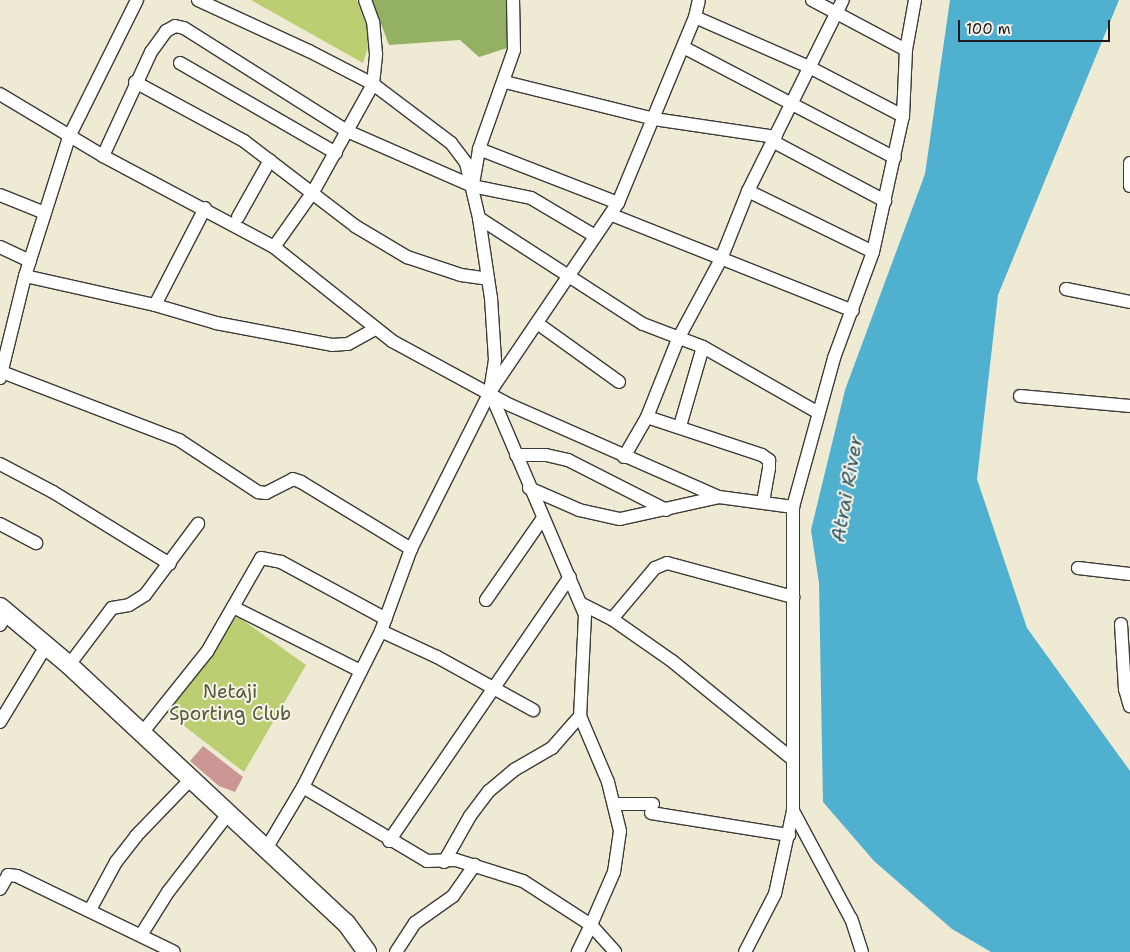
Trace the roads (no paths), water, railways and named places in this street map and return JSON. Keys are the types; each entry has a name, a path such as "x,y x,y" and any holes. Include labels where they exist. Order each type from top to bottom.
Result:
{"street":[{"path":"137,0 69,137 30,261 1,375 178,440 258,492 266,493 292,479 302,482 411,549"},
{"path":"198,0 310,51 372,84 451,143 466,163 479,218 488,279 495,360 490,392 529,488 586,615 580,716 615,804 620,831 614,872 578,952"},
{"path":"274,247 313,192 372,84 376,54 373,22 365,0"},
{"path":"472,186 479,149 505,82 514,50 513,0"},
{"path":"266,849 303,787 384,625 411,549 490,392 595,236 612,215 654,119 695,17 699,0"},
{"path":"812,0 906,50"},
{"path":"624,457 647,417 678,339 722,260 748,192 843,0"},
{"path":"745,952 775,894 793,811 793,506 817,412 873,252 895,158 902,116 906,50 915,0"},
{"path":"695,17 811,68 902,116"},
{"path":"104,156 135,82 166,31 175,26 184,28 347,131 472,186 531,198 595,236"},
{"path":"683,47 895,158"},
{"path":"180,63 336,153"},
{"path":"135,82 244,141 356,226 406,256 461,275 488,279"},
{"path":"505,82 654,119 775,139 885,200"},
{"path":"0,94 69,137 205,208 274,247 373,330 490,392 510,406 719,498"},
{"path":"479,149 618,203"},
{"path":"238,217 270,160"},
{"path":"1130,163 1130,186"},
{"path":"748,192 873,252"},
{"path":"0,195 45,212"},
{"path":"155,305 205,208"},
{"path":"612,215 853,311"},
{"path":"479,218 514,244 569,275 643,324 703,347 817,412"},
{"path":"0,247 30,261"},
{"path":"26,276 155,305 216,323 332,345 348,344 373,330"},
{"path":"1066,289 1130,302"},
{"path":"537,323 619,382"},
{"path":"680,426 703,347"},
{"path":"1020,396 1130,406"},
{"path":"647,417 680,426 768,460 763,501"},
{"path":"516,455 546,455 568,460 666,510"},
{"path":"0,464 170,564"},
{"path":"529,488 602,517 620,519 719,498 763,501 793,506"},
{"path":"486,600 543,518"},
{"path":"0,524 36,543"},
{"path":"69,665 112,608 138,601 170,564 198,524"},
{"path":"142,733 207,652 262,558 281,562 384,625 533,710"},
{"path":"612,618 656,568 667,563 793,597"},
{"path":"1078,568 1130,574"},
{"path":"389,841 570,577"},
{"path":"582,604 612,618 672,661 792,759"},
{"path":"234,607 361,671"},
{"path":"2,615 69,665 346,923 367,952"},
{"path":"1121,624 1130,706"},
{"path":"0,722 46,646"},
{"path":"444,862 470,816 489,791 514,770 552,748 580,716"},
{"path":"90,910 116,862 136,836 191,779"},
{"path":"303,787 389,841 427,861 444,862 456,860 523,882 591,925 615,952"},
{"path":"615,804 652,809 789,835"},
{"path":"793,811 851,920 862,952"},
{"path":"141,935 168,892 228,814"},
{"path":"396,952 415,923 453,896 475,865"},
{"path":"0,889 5,878 11,874 90,910 174,952"}],"water":[{"name":"Atrai River","path":"950,0 1119,0 998,295 977,479 1027,628 1130,771 1130,952 991,952 952,929 874,861 823,802 819,583 811,530 845,390 925,174"}],"park label":[{"name":"Netaji Sporting Club","path":"230,703"}]}
